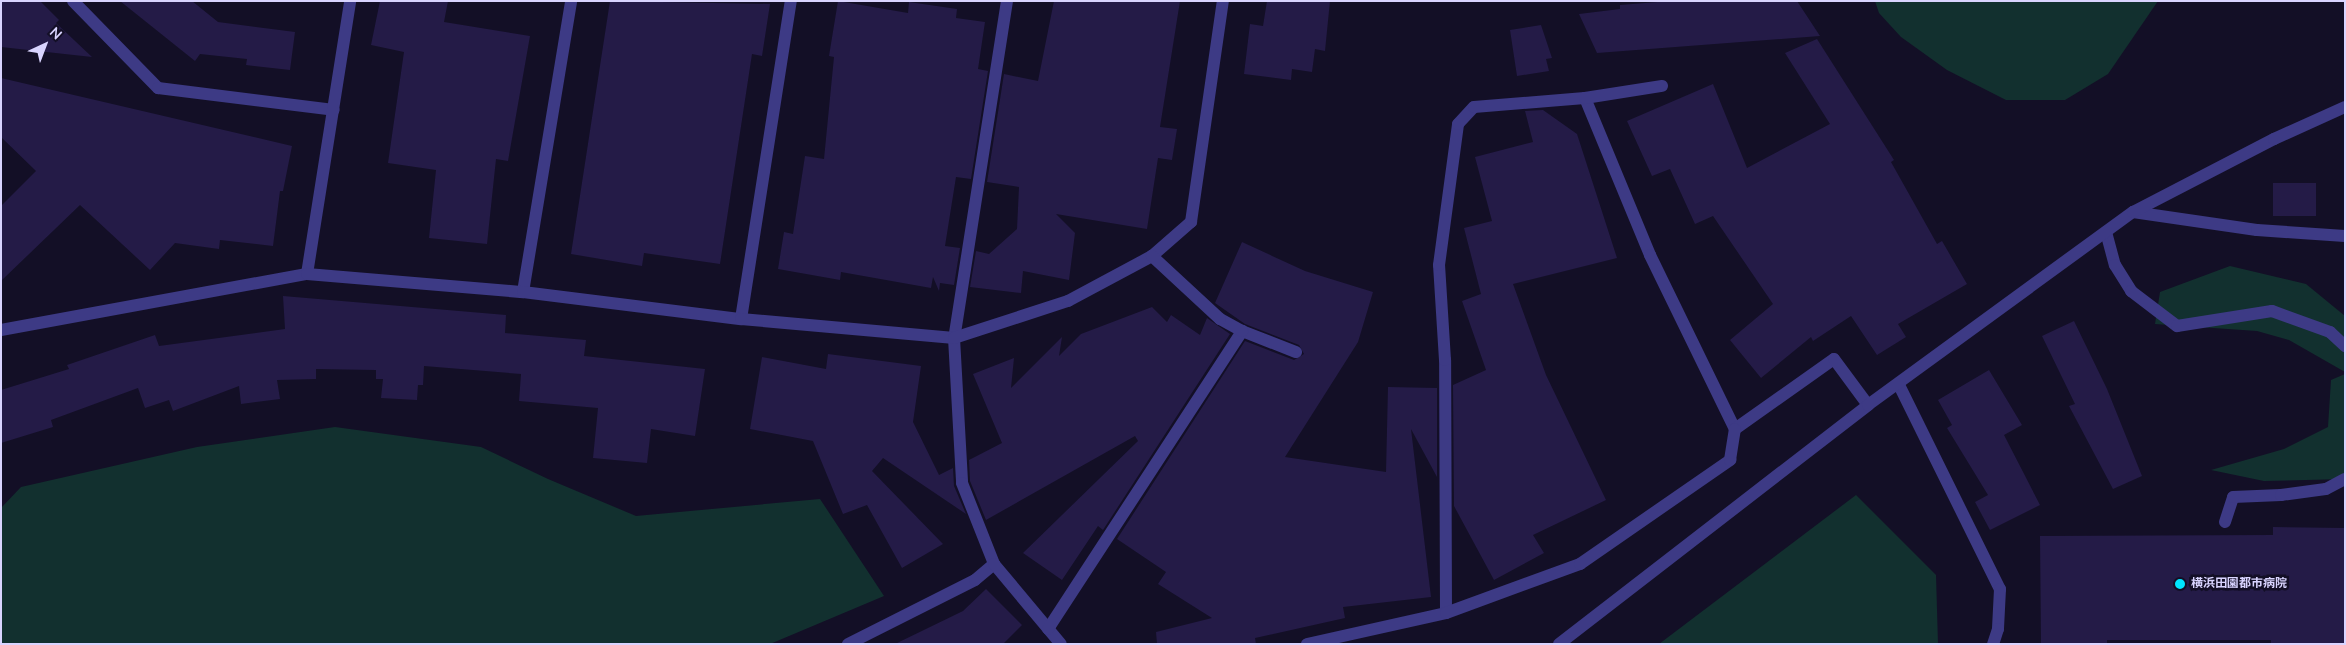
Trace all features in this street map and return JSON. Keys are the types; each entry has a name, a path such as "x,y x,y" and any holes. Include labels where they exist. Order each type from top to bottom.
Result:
{"street":[{"path":"73,1 158,88 334,110"},
{"path":"307,274 350,1"},
{"path":"523,292 571,1"},
{"path":"741,319 791,1"},
{"path":"1007,1 954,338 962,483 994,564 1061,644"},
{"path":"1,330 307,274 523,292 741,319 954,338 1068,301 1152,256 1191,222 1223,1"},
{"path":"1446,613 1445,360 1438,265 1458,124 1474,107 1585,98 1662,86"},
{"path":"1307,644 1446,613 1580,564 1730,460 1735,429 1650,255 1585,98"},
{"path":"1559,644 1868,406 2133,212 2274,139 2345,107"},
{"path":"2133,212 2257,230 2345,236"},
{"path":"2106,232 2115,265 2131,291 2177,326 2229,321 2272,312 2330,332 2345,346"},
{"path":"1152,256 1220,319 1242,331 1296,352"},
{"path":"1048,629 1242,331"},
{"path":"1735,429 1834,359 1868,406"},
{"path":"1899,385 2000,588 1998,629 1994,644"},
{"path":"2225,522 2233,497 2281,495 2326,488 2345,480"},
{"path":"848,644 975,580 994,564"}],"green space":[{"path":"1875,1 2158,1 2108,74 2065,100 2006,100 1947,70 1901,37 1879,13"},
{"path":"2230,266 2306,284 2345,316 2345,372 2289,340 2257,331 2155,324 2160,292"},
{"path":"2345,374 2345,479 2264,481 2211,470 2284,449 2328,427 2331,380"},
{"path":"335,427 481,447 548,479 636,516 820,499 884,596 770,644 1,644 1,508 21,487 197,447"},
{"path":"1856,495 1936,575 1938,644 1659,644"}],"building":[{"path":"1,1 40,1 59,20 56,23 92,57 1,47"},
{"path":"120,1 192,1 218,22 295,32 290,70 246,65 247,59 200,54 195,61"},
{"path":"380,1 448,1 444,22 530,36 508,161 496,159 487,244 429,238 436,170 388,163 404,52 371,45"},
{"path":"610,1 770,4 762,56 752,54 720,264 644,253 642,266 571,254"},
{"path":"838,1 908,13 909,2 957,9 956,18 985,22 978,69 988,71 971,179 956,177 945,246 960,248 954,285 940,283 939,291 933,277 931,288 841,272 840,280 778,269 784,232 793,234 805,156 824,159 834,57 829,56"},
{"path":"1054,1 1180,1 1160,127 1177,129 1172,160 1158,158 1147,229 1056,214 1075,233 1069,280 1023,271 1021,293 970,287 976,251 989,254 1017,229 1019,187 987,182 1004,74 1038,81"},
{"path":"1267,1 1330,1 1325,51 1315,49 1312,72 1292,69 1291,80 1244,74 1250,24 1263,26"},
{"path":"1670,1 1797,1 1820,36 1597,53 1579,14 1620,9 1620,5"},
{"path":"1541,25 1552,58 1546,59 1549,71 1517,76 1510,30"},
{"path":"1817,39 1894,160 1891,162 1937,244 1942,241 1967,284 1898,324 1906,337 1877,355 1851,316 1813,341 1811,337 1761,378 1730,340 1773,304 1713,216 1695,224 1670,169 1652,176 1627,121 1713,84 1747,168 1830,124 1785,53"},
{"path":"1,78 292,146 283,191 280,191 273,246 220,240 219,249 175,243 150,270 80,205 1,281 1,206 36,171 1,137"},
{"path":"1543,110 1577,134 1617,258 1513,284 1546,375 1606,500 1533,535 1544,553 1494,580 1454,506 1453,385 1486,370 1462,301 1481,294 1464,228 1492,221 1475,157 1533,142 1525,111"},
{"path":"2273,183 2316,183 2316,216 2273,216"},
{"path":"1242,242 1305,271 1373,292 1358,342 1285,457 1386,472 1388,387 1437,388 1437,477 1411,429 1431,597 1343,607 1345,618 1255,638 1256,644 1157,644 1156,632 1212,618 1158,584 1166,572 1117,539 1245,341 1294,360 1304,354 1299,345 1245,324 1215,303"},
{"path":"283,296 506,315 505,333 586,340 584,356 705,369 695,436 651,429 647,463 593,458 598,408 519,401 521,374 424,366 423,385 418,385 417,400 381,398 383,379 376,379 376,370 316,369 316,379 277,380 280,399 241,404 239,386 173,411 169,400 145,408 138,388 51,420 53,427 1,443 1,390 69,369 67,365 155,335 159,346 285,329"},
{"path":"1152,307 1167,322 1171,315 1200,335 1207,318 1230,334 1103,530 1098,526 1062,580 1023,553 1138,441 1135,436 986,520 970,481 969,460 1002,443 973,374 1014,358 1011,388 1062,337 1059,356 1081,334"},
{"path":"2074,321 2107,389 2142,476 2113,489 2069,406 2075,404 2042,336"},
{"path":"828,354 921,366 913,422 939,475 953,468 954,486 966,514 883,458 872,471 943,544 902,568 867,505 843,514 813,441 750,429 762,357 826,369"},
{"path":"1989,370 2022,425 2004,435 2040,505 1990,530 1975,502 1988,495 1947,428 1952,425 1938,400"},
{"name":"横浜田園都市病院","path":"2273,527 2345,528 2345,644 2271,644 2271,640 2107,640 2107,644 2041,644 2040,536 2273,535"},
{"path":"986,589 1022,625 1003,644 895,644 963,611"}],"place":[{"name":"横浜田園都市病院","path":"2180,584"}]}
